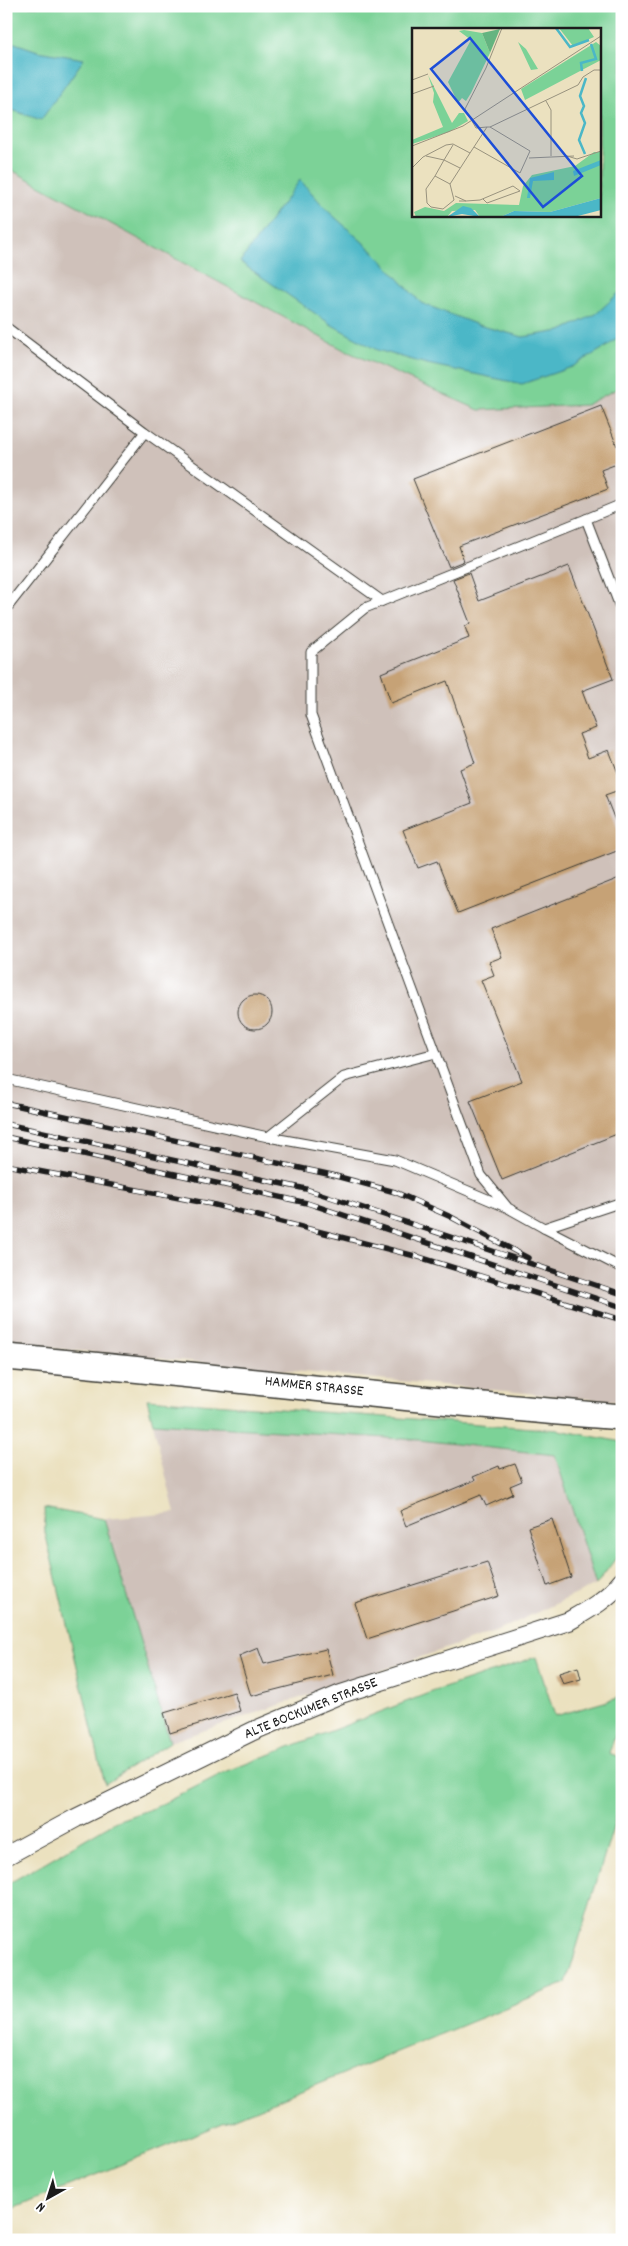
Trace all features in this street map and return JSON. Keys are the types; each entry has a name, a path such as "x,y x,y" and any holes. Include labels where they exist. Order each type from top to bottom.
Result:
{"main road":[{"name":"HAMMER STRASSE","path":"6,1356 149,1369 496,1408 622,1417"}],"street":[{"name":"ALTE BOCKUMER STRASSE","path":"6,1856 76,1818 253,1731 341,1694 569,1621 594,1606 615,1590 622,1581"}],"lane":[{"path":"6,327 145,432 382,600"},
{"path":"6,609 145,432"},
{"path":"508,1208 481,1175 310,716 311,652 365,608 622,504"},
{"path":"586,518 622,612"},
{"path":"268,1137 344,1077 436,1053"},
{"path":"6,1079 268,1137 395,1160 508,1208 622,1268"},
{"path":"544,1228 622,1202"}],"shaded area":[{"path":"6,167 346,351 479,410 586,405 622,386 622,1402 6,1344"},
{"path":"153,1423 419,1440 555,1455 596,1585 495,1632 170,1742 104,1519 175,1513"}],"green space":[{"path":"6,6 622,6 622,386 586,405 479,410 346,351 6,167"},
{"path":"147,1399 559,1430 622,1442 622,1550 596,1585 555,1455 419,1440 153,1423"},
{"path":"44,1508 104,1519 170,1742 105,1784 45,1532"},
{"path":"536,1657 555,1716 622,1697 622,1716 609,1753 622,1758 622,1798 566,1983 7,2211 14,2240 6,2240 6,1885 116,1821 154,1808 225,1772 429,1693"}],"water":[{"path":"6,40 38,51 84,59 41,120 6,108"},
{"path":"300,180 328,211 377,255 421,303 478,325 523,337 561,331 596,314 622,290 622,334 609,345 572,367 522,384 427,364 377,350 332,325 240,262"}],"building":[{"path":"601,406 617,446 622,444 622,462 601,470 608,489 459,546 464,561 449,567 413,479"},
{"path":"569,566 613,679 582,691 596,728 579,734 588,758 609,750 622,783 622,789 605,795 622,838 622,849 458,913 437,861 418,868 403,830 472,803 460,769 475,763 447,681 391,703 381,673 469,638 465,627 470,623 453,579 469,573 479,601"},
{"path":"622,877 622,1132 502,1180 470,1101 522,1081 481,980 494,975 489,962 502,957 491,929"},
{"path":"255,995 262,996 267,1000 271,1005 271,1019 267,1024 262,1028 255,1029 248,1028 243,1024 239,1019 238,1012 239,1005 243,1000 248,996"},
{"path":"515,1464 522,1481 510,1486 513,1494 486,1506 481,1495 406,1526 400,1511 475,1480 473,1477 499,1466 500,1469"},
{"path":"552,1519 571,1577 547,1586 528,1527"},
{"path":"487,1562 499,1596 367,1639 355,1603"},
{"path":"258,1648 264,1664 326,1649 333,1675 251,1696 239,1656"},
{"path":"578,1667 581,1679 563,1684 559,1673"},
{"path":"234,1692 240,1711 170,1733 164,1713"}],"railway":[{"path":"6,1103 332,1175 395,1192 451,1217 528,1258"},
{"path":"6,1124 306,1189 622,1294"},
{"path":"6,1137 307,1203 622,1307"},
{"path":"6,1165 211,1204 419,1257 622,1320"}]}
